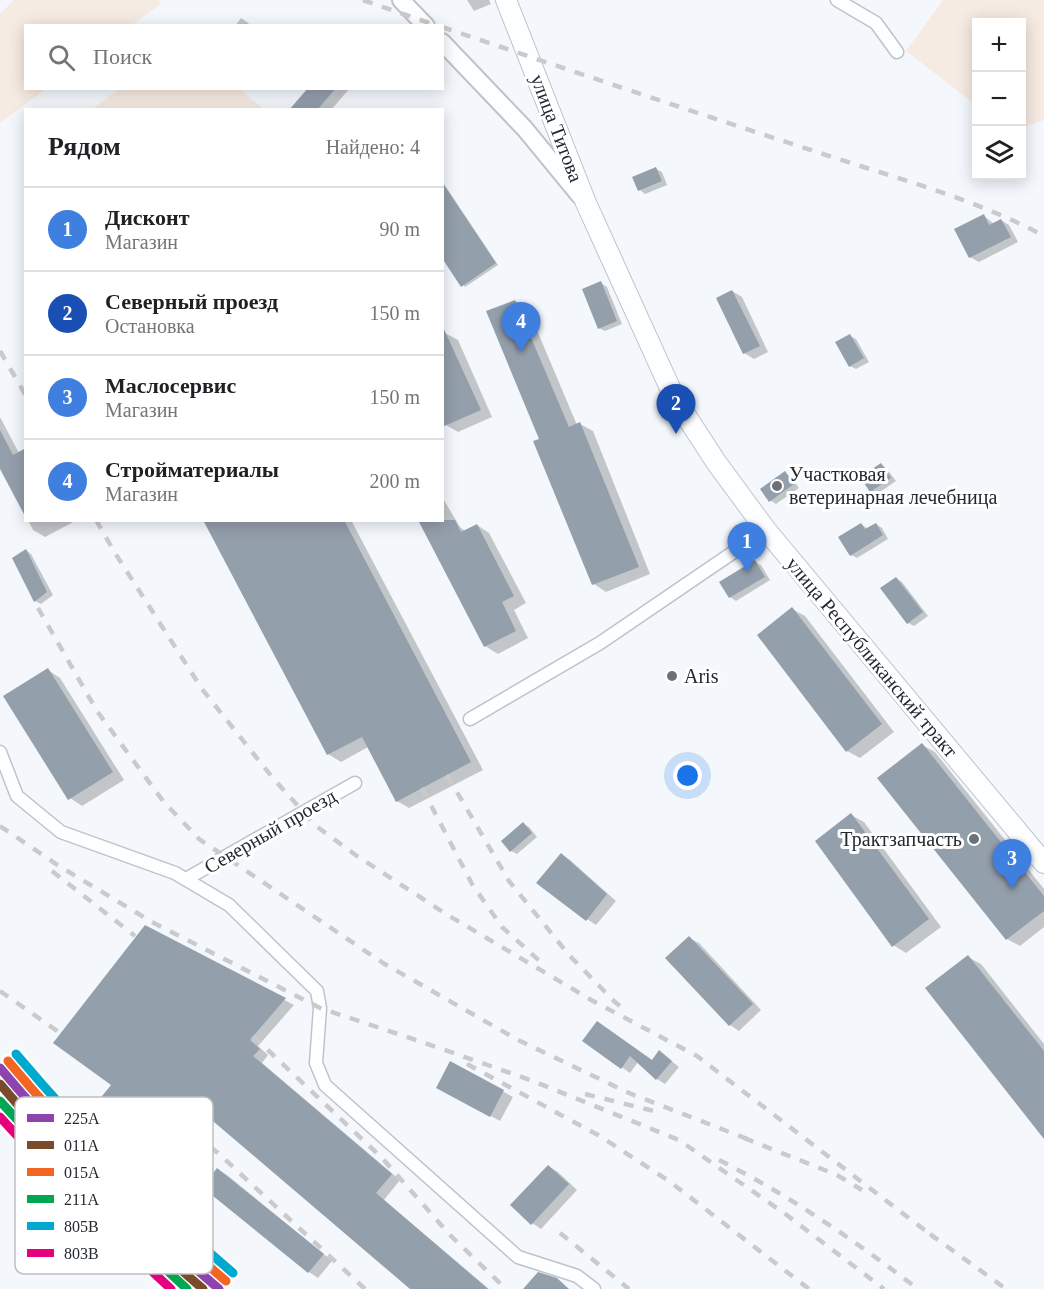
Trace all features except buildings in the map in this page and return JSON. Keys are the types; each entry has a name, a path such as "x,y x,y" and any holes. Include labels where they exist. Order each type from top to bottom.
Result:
{"main road":[{"name":"улица Титова","path":"506,0 586,203 609,255"},
{"name":"улица Республиканский тракт","path":"609,255 675,399 716,462 766,530 1044,863"}],"street":[{"path":"401,0 424,24"},
{"path":"837,0 876,24 897,52"},
{"path":"444,44 525,129 586,203"},
{"path":"470,719 600,643 766,530"},
{"path":"0,752 17,796 61,832 175,873 229,904 317,991 320,1008 316,1063 325,1085 518,1257 577,1276 594,1289"},
{"name":"Северный проезд","path":"186,879 355,783"}],"shaded area":[{"path":"14,0 158,0 161,4 133,24 24,24 24,90 45,90 0,123 0,14"},
{"path":"943,0 1044,0 1044,120 1026,127 1026,18 972,18 972,102 906,51"},
{"path":"118,90 241,90 262,108 93,108"}],"railway":[{"path":"363,0 432,24"},
{"path":"444,28 960,199 1017,222 1044,236"},
{"path":"0,351 24,393"},
{"path":"97,522 202,689 272,777 316,826 357,856 446,914 593,1001 697,1056 935,1238"},
{"path":"38,608 97,711 163,801 199,839 383,963 518,1040 629,1093 750,1140"},
{"path":"447,775 509,881 569,955 627,1012"},
{"path":"422,788 472,884 502,927 543,964"},
{"path":"0,826 59,866 152,922 320,1008 533,1081 679,1140 784,1213 884,1289"},
{"path":"52,871 135,936"},
{"path":"0,991 60,1033"},
{"path":"253,1036 382,1158 450,1235 506,1289"},
{"path":"467,1064 598,1135 669,1181 809,1289"},
{"path":"585,1094 658,1112"},
{"path":"744,1138 837,1175 862,1190"},
{"path":"213,1149 365,1289"},
{"path":"719,1160 771,1188 821,1220 918,1289"},
{"path":"560,1233 629,1289"},
{"path":"930,1234 1006,1289"}],"transit line":[{"name":"805В","path":"16,1054 54,1097"},
{"name":"015А","path":"8,1061 39,1097"},
{"name":"225А","path":"0,1068 25,1097"},
{"name":"011А","path":"0,1084 15,1101"},
{"name":"211А","path":"0,1101 15,1117"},
{"name":"803В","path":"0,1117 15,1133"},
{"name":"805В","path":"213,1255 233,1273"},
{"name":"015А","path":"213,1270 226,1281"},
{"name":"803В","path":"155,1274 171,1289"},
{"name":"211А","path":"171,1274 187,1289"},
{"name":"011А","path":"186,1274 203,1289"},
{"name":"225А","path":"202,1274 219,1289"}],"place":[{"name":"Стройматериалы","path":"521,352"},
{"name":"Северный проезд","path":"676,434"},
{"name":"Участковая ветеринарная лечебница","path":"777,486"},
{"name":"Дисконт","path":"747,572"},
{"name":"Aris","path":"672,676"},
{"name":"Трактзапчасть","path":"974,839"},
{"name":"Маслосервис","path":"1012,889"}]}
